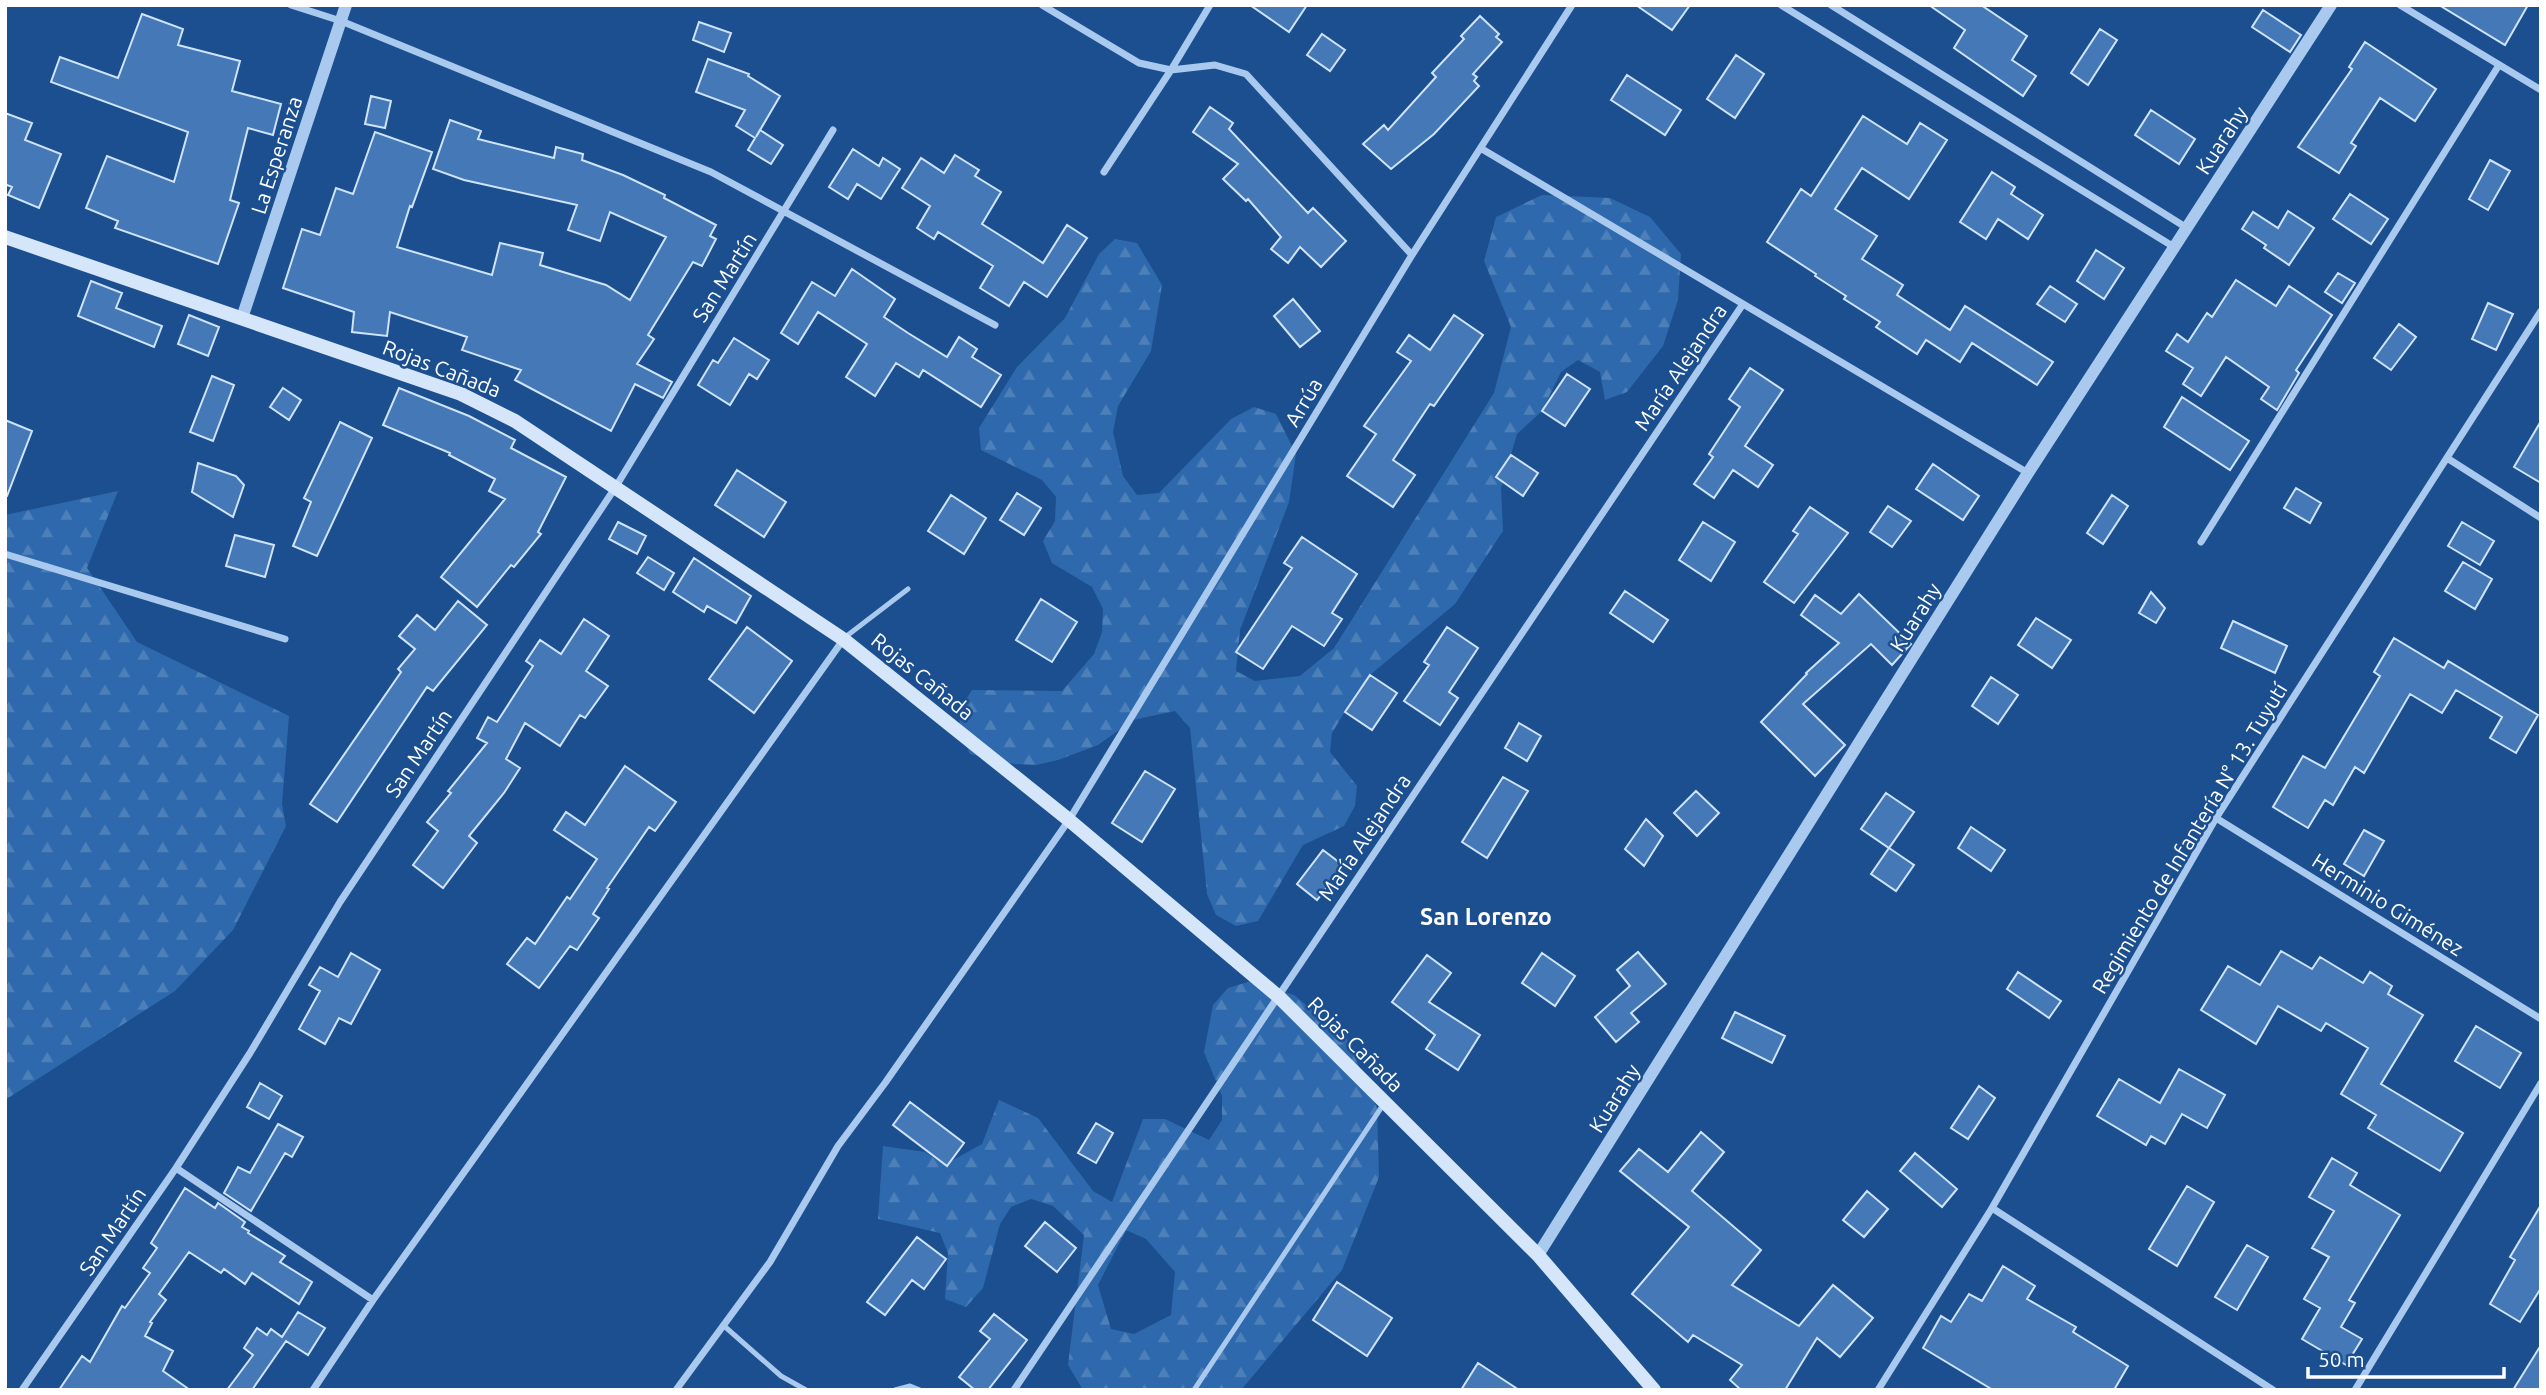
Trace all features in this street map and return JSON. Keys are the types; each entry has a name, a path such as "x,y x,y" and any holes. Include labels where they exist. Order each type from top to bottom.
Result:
{"main road":[{"name":"Rojas Cañada","path":"5,237 461,394 515,421 844,639 1069,820 1279,997 1538,1255 1654,1390"}],"street":[{"path":"291,5 341,21 699,167 995,325"},
{"name":"La Esperanza","path":"242,318 346,5"},
{"path":"1042,5 1139,63 1171,70 1215,65 1246,74 1412,255"},
{"path":"1104,172 1210,5"},
{"name":"Arrúa","path":"676,1390 770,1262 838,1146 1069,820 1412,255 1572,5"},
{"path":"1781,5 2174,247"},
{"path":"1831,5 2187,228"},
{"name":"Kuarahy","path":"1538,1255 2028,473 2331,5"},
{"path":"2400,5 2541,90"},
{"path":"2200,542 2499,65"},
{"name":"San Martín","path":"22,1390 176,1168 250,1053 340,902 615,488 833,130"},
{"path":"1482,149 2028,473"},
{"name":"María Alejandra","path":"1014,1390 1743,304"},
{"name":"Regimiento de Infantería N° 13. Tuyutí","path":"1878,1390 1992,1208 2216,818 2541,311"},
{"path":"2447,458 2541,518"},
{"path":"5,554 285,639"},
{"path":"313,1390 373,1300 844,639"},
{"name":"Herminio Giménez","path":"2216,818 2541,1019"},
{"path":"2355,1390 2541,1083"},
{"path":"176,1168 373,1300"},
{"path":"1992,1208 2273,1390"}],"lane":[{"path":"844,639 908,589"},
{"path":"1194,1390 1384,1102"},
{"path":"723,1325 781,1376 806,1390"},
{"path":"895,1390 911,1385 920,1390"}],"green space":[{"path":"1542,195 1610,198 1650,217 1681,254 1678,300 1663,346 1627,392 1605,400 1600,372 1578,360 1561,372 1542,411 1517,434 1501,488 1503,531 1455,604 1370,675 1356,693 1332,733 1330,752 1357,786 1355,806 1344,826 1303,845 1258,921 1236,926 1216,915 1207,894 1190,728 1175,711 1133,720 1098,745 1036,765 1014,764 970,754 960,731 959,710 972,690 1062,691 1094,654 1102,632 1103,609 1092,587 1052,563 1043,541 1055,521 1056,497 1042,480 981,450 979,428 1017,367 1065,318 1099,254 1115,239 1137,243 1162,285 1151,351 1118,406 1113,432 1123,476 1137,495 1159,493 1231,419 1254,407 1276,414 1296,454 1289,502 1240,630 1236,671 1255,681 1300,676 1334,648 1494,393 1511,327 1484,261 1496,217"},
{"path":"118,491 87,568 137,642 289,716 282,804 286,826 233,930 175,991 5,1100 5,515"},
{"path":"1251,981 1294,995 1347,1039 1377,1108 1379,1177 1342,1270 1241,1390 1083,1390 1068,1365 1084,1235 1053,1206 1031,1199 1011,1207 1000,1224 983,1288 966,1307 945,1299 948,1253 940,1233 878,1219 883,1146 925,1152 944,1165 982,1144 999,1100 1038,1118 1093,1191 1112,1202 1143,1119 1165,1119 1209,1140 1222,1120 1222,1096 1204,1052 1213,1005 1228,988","holes":["1126,1230 1146,1239 1175,1272 1171,1315 1134,1334 1111,1329 1098,1285"]}],"building":[{"path":"1250,5 1307,5 1289,32"},
{"path":"1636,5 1690,5 1672,30"},
{"path":"1929,5 1981,5 2027,36 2012,60 2036,76 2023,96 1954,48 1965,30"},
{"path":"2439,5 2528,5 2505,45"},
{"path":"2263,10 2301,35 2290,52 2252,27"},
{"path":"142,14 183,29 178,45 240,61 232,91 281,104 273,135 248,128 230,200 239,203 218,264 115,228 118,221 86,208 107,156 174,182 188,132 51,82 60,57 118,78"},
{"path":"1480,16 1499,34 1496,37 1502,42 1473,74 1477,77 1474,81 1479,86 1434,134 1391,169 1363,144 1384,125 1388,130 1436,77 1432,73 1464,39 1461,36"},
{"path":"699,22 731,33 724,52 693,40"},
{"path":"2100,29 2117,40 2088,85 2071,73"},
{"path":"1322,34 1345,50 1330,71 1307,55"},
{"path":"2365,42 2436,89 2415,121 2380,98 2351,143 2356,146 2339,173 2298,147 2352,69 2349,67"},
{"path":"1736,55 1764,74 1735,118 1707,99"},
{"path":"708,59 749,74 748,76 780,96 760,130 783,145 771,164 748,150 755,138 736,126 745,110 696,92"},
{"path":"1627,75 1681,110 1665,135 1611,100"},
{"path":"371,96 391,101 385,128 365,124"},
{"path":"1210,107 1233,123 1229,129 1308,213 1313,208 1346,241 1321,267 1300,247 1288,263 1271,249 1281,237 1248,199 1246,201 1223,179 1238,164 1193,132"},
{"path":"2151,110 2195,139 2179,164 2135,135"},
{"path":"5,113 32,123 25,140 61,154 39,208 8,195 12,187 5,187"},
{"path":"1863,116 1907,144 1920,123 1947,140 1909,199 1862,168 1835,209 1877,236 1862,259 1903,285 1897,295 1950,330 1965,306 2053,362 2037,385 1972,343 1960,362 1926,340 1917,354 1876,327 1880,322 1844,299 1846,296 1767,242 1801,189 1811,196"},
{"path":"450,120 481,131 478,139 554,158 556,147 583,154 582,160 623,175 665,195 664,198 716,225 710,236 716,239 702,266 693,262 648,335 654,339 637,364 672,382 663,398 635,384 611,431 515,380 521,370 462,350 467,337 390,312 387,336 352,332 354,312 283,288 302,229 320,235 336,188 353,194 375,132 432,152 397,247 492,275 500,243 543,253 540,265 606,285 630,300 666,237 610,212 600,241 568,230 577,205 464,180 433,169"},
{"path":"853,149 879,166 883,158 900,169 881,199 857,184 848,199 829,187"},
{"path":"955,155 979,170 975,176 1001,192 982,224 1043,263 1067,225 1087,238 1047,297 1024,282 1009,306 980,288 993,266 938,232 934,239 917,228 930,206 902,188 921,158 944,173"},
{"path":"2490,160 2510,171 2488,210 2469,199"},
{"path":"1992,172 2015,187 2011,194 2043,215 2028,239 1998,219 1986,239 1960,222"},
{"path":"2350,194 2388,219 2371,244 2333,219"},
{"path":"2288,211 2314,228 2289,265 2242,229 2253,212 2278,228"},
{"path":"2096,250 2124,268 2104,299 2077,281"},
{"path":"852,269 895,299 884,317 908,333 947,357 959,337 977,349 972,357 1001,375 981,407 923,370 919,377 896,363 875,396 846,377 867,344 818,312 798,344 781,333 812,282 835,296"},
{"path":"2338,273 2355,283 2342,303 2325,292"},
{"path":"2236,280 2276,306 2289,286 2332,315 2296,370 2299,373 2277,410 2261,399 2269,387 2226,357 2201,396 2183,384 2193,368 2166,351 2177,334 2188,342 2207,313 2212,317"},
{"path":"91,281 122,293 116,308 162,326 154,347 78,316"},
{"path":"2050,286 2077,304 2065,322 2037,304"},
{"path":"1293,299 1320,331 1300,347 1274,316"},
{"path":"2488,303 2513,314 2496,350 2472,339"},
{"path":"189,315 219,327 208,356 178,344"},
{"path":"1454,315 1483,335 1434,406 1430,404 1393,460 1415,475 1393,507 1347,476 1376,434 1364,426 1411,361 1397,352 1409,335 1430,350"},
{"path":"2399,324 2416,337 2391,370 2374,358"},
{"path":"734,338 769,360 757,379 749,374 730,405 698,385 713,360 718,363"},
{"path":"1750,368 1783,390 1745,446 1773,465 1758,487 1733,470 1714,498 1694,484 1713,457 1709,454 1740,407 1729,399"},
{"path":"1567,374 1590,389 1565,426 1542,411"},
{"path":"212,376 234,385 213,441 190,432"},
{"path":"283,388 301,400 289,420 270,407"},
{"path":"399,388 469,416 515,440 511,448 566,477 538,532 541,534 514,567 511,565 477,607 441,577 505,499 489,491 495,479 449,455 450,453 383,425"},
{"path":"2182,397 2249,441 2230,470 2164,427"},
{"path":"5,420 32,431 7,496 5,496"},
{"path":"2541,421 2541,483 2514,467"},
{"path":"340,422 372,438 317,556 293,546 311,502 304,498"},
{"path":"1511,455 1538,473 1523,496 1496,477"},
{"path":"198,463 236,476 244,485 233,517 192,492"},
{"path":"1933,464 1979,496 1963,520 1916,489"},
{"path":"737,470 786,502 764,537 715,505"},
{"path":"2296,488 2321,503 2310,523 2284,508"},
{"path":"1017,493 1041,508 1024,535 1000,520"},
{"path":"951,495 986,518 964,554 928,531"},
{"path":"2112,495 2128,506 2103,544 2087,533"},
{"path":"1888,506 1911,521 1892,547 1870,532"},
{"path":"1810,507 1848,533 1794,603 1764,582 1798,534 1793,531"},
{"path":"618,522 646,536 637,554 609,539"},
{"path":"1703,522 1735,542 1711,581 1679,560"},
{"path":"2462,522 2494,541 2480,565 2448,546"},
{"path":"235,535 274,545 265,577 226,566"},
{"path":"1302,537 1357,574 1332,613 1342,619 1324,646 1292,626 1263,669 1236,652 1292,568 1284,563"},
{"path":"648,557 674,573 664,590 637,573"},
{"path":"694,558 751,596 736,623 707,606 704,612 673,592"},
{"path":"2463,562 2492,579 2475,609 2445,591"},
{"path":"1625,591 1668,620 1653,642 1610,613"},
{"path":"2151,592 2165,608 2156,623 2139,613"},
{"path":"1859,594 1911,644 1892,665 1871,644 1803,704 1845,745 1815,776 1761,722 1806,673 1839,643 1801,615 1815,595 1841,614"},
{"path":"1041,599 1077,622 1052,662 1016,640"},
{"path":"458,601 487,625 433,691 427,687 337,822 310,804 401,672 398,669 415,649 399,636 417,615 435,630"},
{"path":"2036,618 2071,640 2052,668 2018,645"},
{"path":"584,619 609,636 586,671 608,686 585,718 580,715 560,746 525,723 506,759 520,768 504,793 469,836 477,843 443,888 413,865 438,831 427,822 487,743 477,738 488,717 497,722 533,666 526,661 540,640 561,654"},
{"path":"2233,621 2287,646 2275,673 2221,648"},
{"path":"747,627 792,661 754,713 709,679"},
{"path":"1447,627 1478,648 1449,692 1458,698 1440,725 1404,701 1429,665 1424,662"},
{"path":"2394,638 2444,668 2448,661 2538,715 2516,753 2490,738 2502,717 2456,690 2442,713 2410,694 2364,773 2355,767 2333,805 2325,800 2308,828 2273,807 2303,756 2325,768 2380,676 2374,672"},
{"path":"1370,675 1397,693 1372,730 1345,712"},
{"path":"1991,677 2018,695 1998,724 1972,706"},
{"path":"1519,723 1541,736 1527,761 1505,748"},
{"path":"625,766 676,802 655,831 649,827 607,888 609,889 593,914 599,918 577,950 570,946 539,988 507,964 527,938 535,944 597,859 554,830 566,812 585,825"},
{"path":"1145,771 1175,789 1142,842 1112,823"},
{"path":"1503,777 1528,791 1487,858 1462,842"},
{"path":"1696,791 1719,813 1697,836 1674,813"},
{"path":"1886,793 1914,812 1889,848 1861,829"},
{"path":"1646,819 1663,836 1644,866 1625,849"},
{"path":"1971,827 2005,850 1991,871 1958,848"},
{"path":"2364,830 2384,841 2364,876 2344,864"},
{"path":"1889,848 1914,865 1896,891 1871,874"},
{"path":"1323,850 1344,866 1317,900 1297,884"},
{"path":"2281,951 2312,969 2320,957 2363,983 2370,972 2392,986 2388,994 2423,1015 2381,1084 2463,1133 2440,1171 2368,1128 2376,1115 2341,1094 2368,1048 2326,1023 2321,1031 2278,1006 2256,1044 2201,1010 2228,966 2260,985"},
{"path":"1638,952 1666,984 1631,1013 1639,1022 1616,1042 1595,1017 1630,986 1617,970"},
{"path":"351,953 380,970 351,1024 339,1018 325,1044 299,1029 320,991 309,985 320,967 338,977"},
{"path":"1542,953 1575,976 1555,1006 1522,983"},
{"path":"1427,955 1451,973 1429,1002 1480,1035 1458,1070 1426,1049 1435,1035 1392,1002"},
{"path":"2018,972 2061,1001 2049,1018 2007,989"},
{"path":"1735,1012 1785,1036 1772,1063 1722,1038"},
{"path":"2476,1026 2521,1053 2500,1088 2455,1061"},
{"path":"2179,1069 2225,1095 2207,1128 2182,1114 2165,1144 2151,1136 2146,1145 2097,1116 2119,1079 2160,1103"},
{"path":"260,1083 282,1096 269,1119 247,1107"},
{"path":"1979,1086 1995,1098 1968,1139 1951,1128"},
{"path":"910,1102 964,1143 947,1166 893,1125"},
{"path":"1096,1123 1113,1133 1096,1163 1078,1153"},
{"path":"278,1124 303,1137 292,1157 285,1153 251,1211 224,1193 238,1167 250,1173"},
{"path":"1701,1132 1724,1152 1692,1191 1761,1250 1732,1285 1799,1326 1833,1285 1873,1318 1840,1357 1817,1338 1785,1390 1741,1390 1730,1380 1742,1365 1693,1335 1688,1342 1632,1294 1689,1227 1620,1171 1639,1149 1668,1172"},
{"path":"1915,1153 1957,1189 1942,1207 1900,1171"},
{"path":"2332,1158 2357,1173 2350,1185 2400,1215 2349,1300 2355,1303 2341,1327 2362,1339 2346,1365 2302,1339 2320,1308 2304,1299 2329,1257 2312,1248 2334,1211 2309,1197"},
{"path":"2187,1186 2214,1202 2177,1266 2149,1249"},
{"path":"185,1188 215,1208 218,1203 245,1222 242,1227 249,1231 248,1233 285,1256 280,1262 312,1282 299,1304 252,1273 245,1284 224,1269 221,1273 189,1252 159,1294 166,1300 150,1322 152,1323 145,1336 173,1351 163,1371 190,1390 59,1390 82,1356 90,1362 122,1306 125,1308 150,1273 143,1268 157,1248 151,1243"},
{"path":"1867,1191 1888,1209 1864,1237 1843,1220"},
{"path":"2541,1205 2541,1288 2520,1322 2490,1304 2515,1260 2510,1257"},
{"path":"1045,1222 1076,1248 1057,1272 1025,1246"},
{"path":"917,1237 946,1259 924,1289 912,1280 885,1315 867,1302"},
{"path":"2247,1245 2268,1257 2237,1310 2215,1297"},
{"path":"2003,1266 2035,1286 2027,1299 2076,1327 2073,1332 2128,1366 2114,1390 1993,1390 1923,1348 1941,1316 1951,1322 1969,1294 1982,1301"},
{"path":"1337,1282 1392,1318 1367,1356 1313,1320"},
{"path":"298,1312 325,1328 308,1355 286,1341 252,1390 227,1390 253,1355 244,1348 257,1328 267,1335 271,1329 282,1337"},
{"path":"994,1314 1027,1340 988,1390 975,1390 959,1377 990,1339 980,1331"},
{"path":"2541,1345 2541,1390 2513,1390"},
{"path":"1478,1363 1519,1390 1461,1390"}],"district":[{"name":"San Lorenzo","path":"1486,916"}]}
